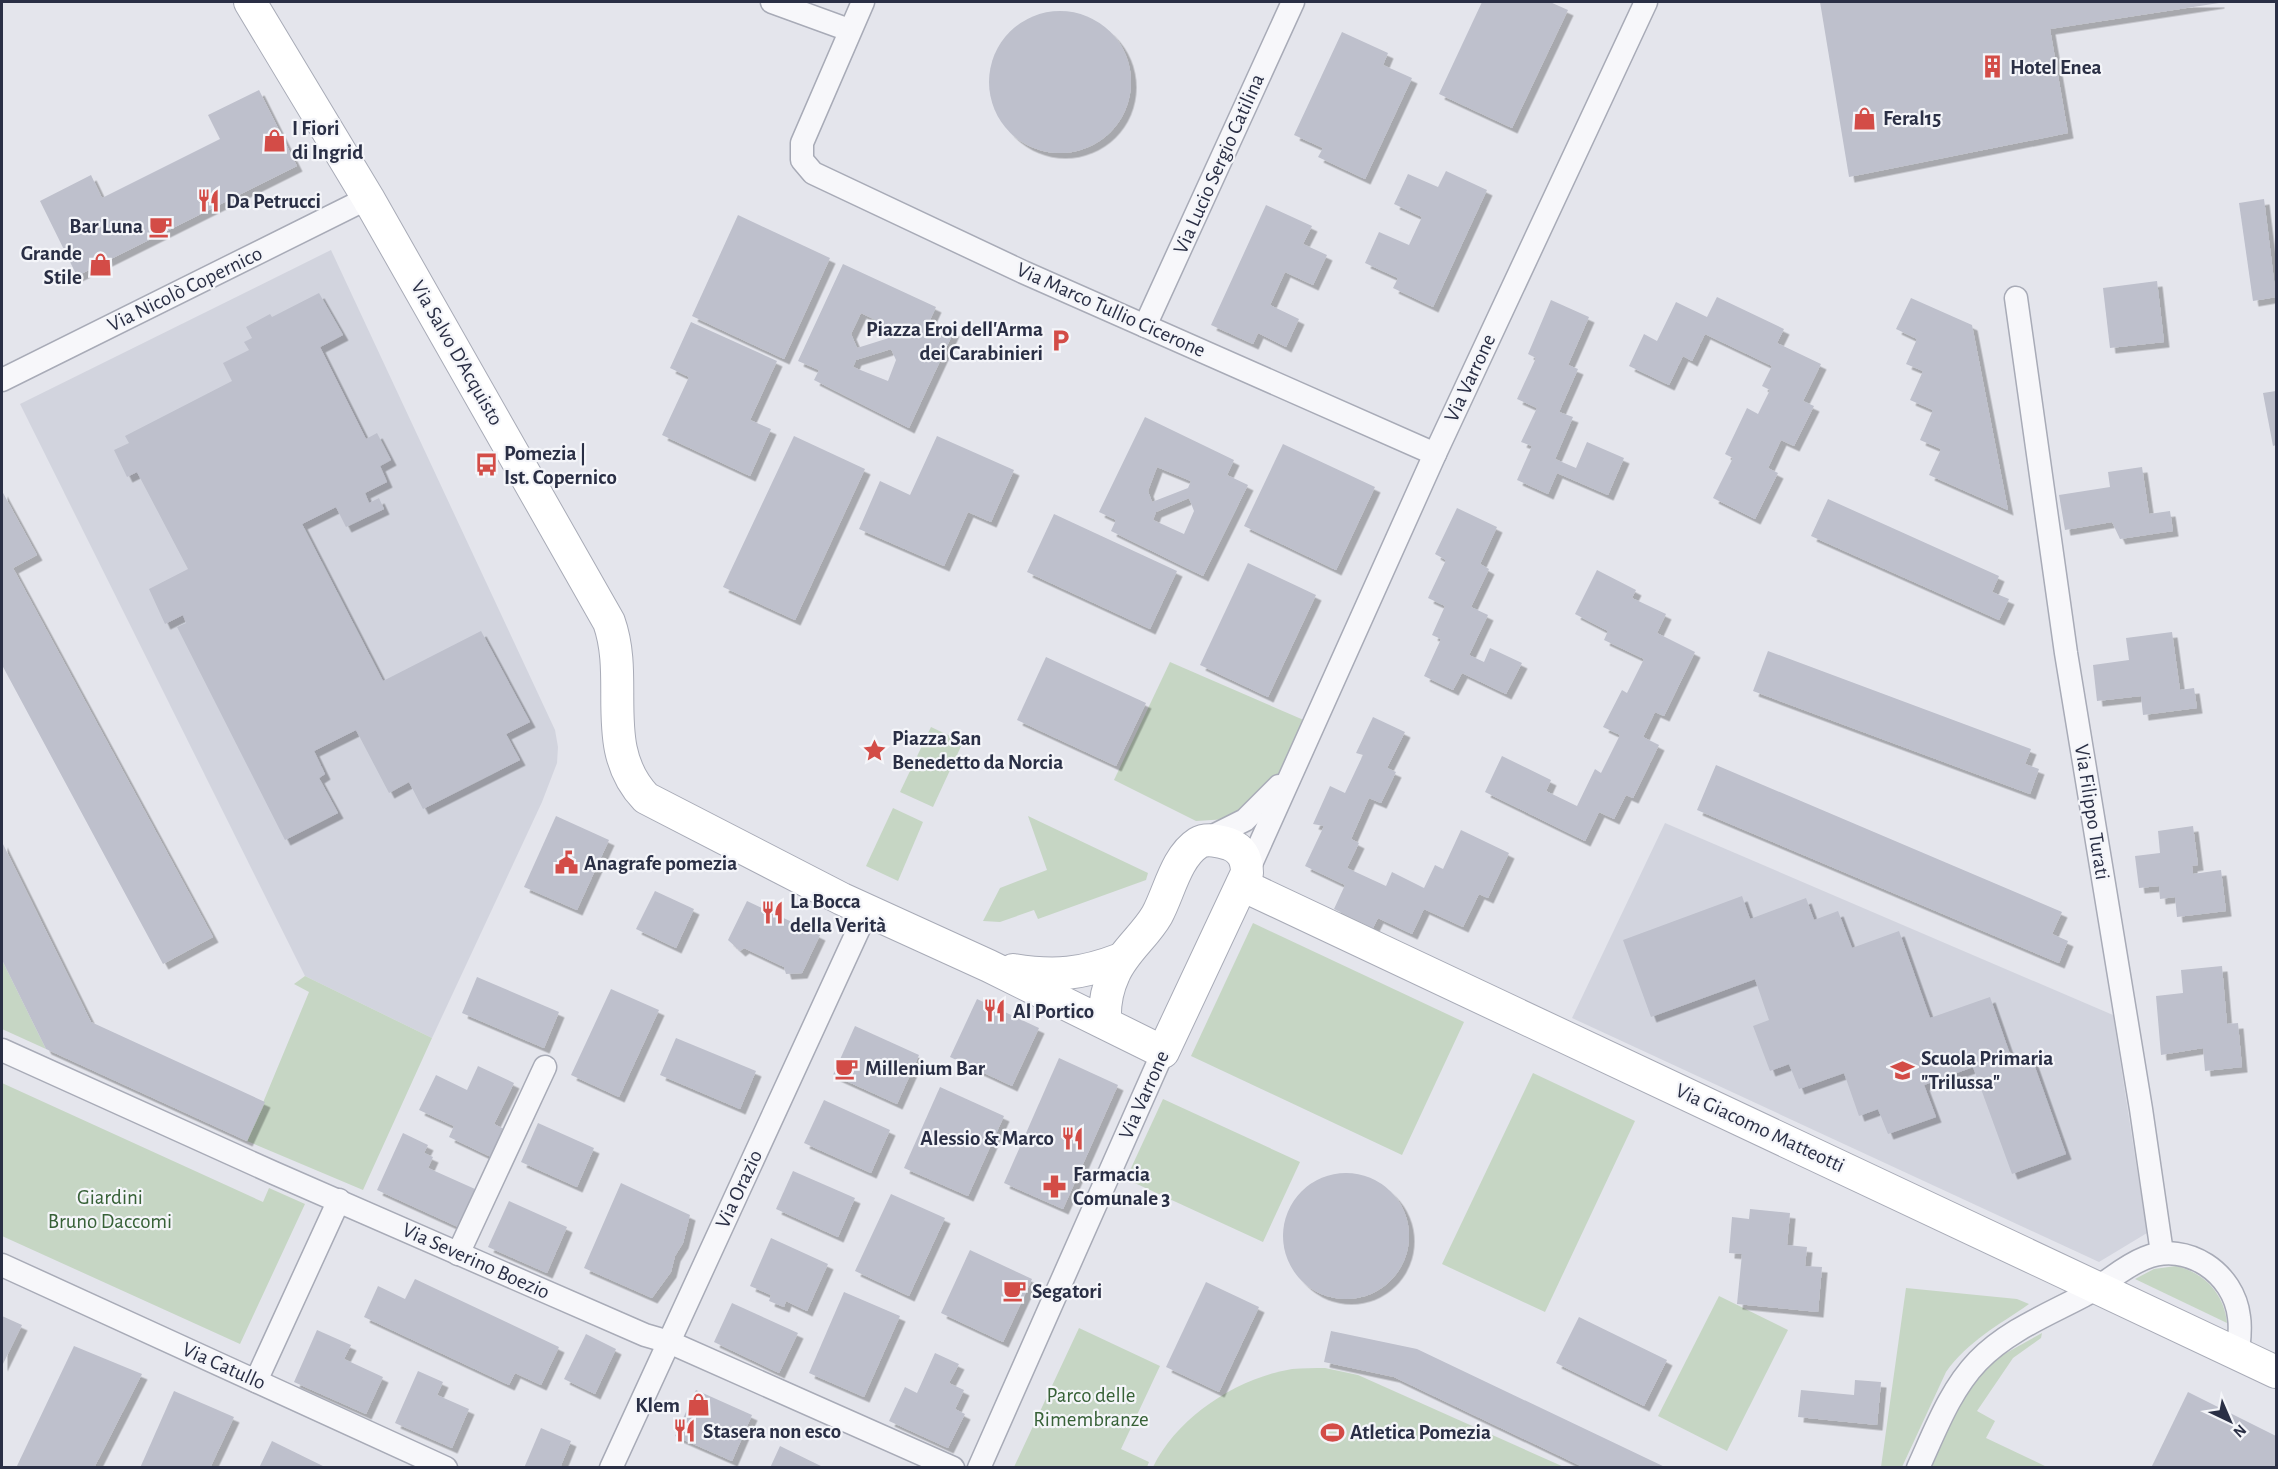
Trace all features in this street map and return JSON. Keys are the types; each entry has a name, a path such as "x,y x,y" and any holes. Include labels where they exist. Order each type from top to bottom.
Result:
{"street":[{"name":"Via Salvo D'Acquisto","path":"250,2 368,198 609,622 617,651 620,748 629,779 646,798 657,806 867,911 989,966 1163,1052"},
{"path":"772,2 849,30 863,2"},
{"name":"Via Lucio Sergio Catilina","path":"1145,326 1293,2"},
{"name":"Via Varrone","path":"979,1467 1163,1052 1245,879 1434,454 1646,2"},
{"name":"Via Marco Tullio Cicerone","path":"849,30 804,135 800,152 806,168 828,182 1434,454"},
{"name":"Via Nicolò Copernico","path":"2,380 368,198"},
{"name":"Via Filippo Turati","path":"2016,298 2066,653 2143,1120 2162,1253"},
{"name":"Via Varrone","path":"1199,842 1232,829 1256,811 1276,790 1299,758"},
{"path":"1105,1023 1109,987 1121,960 1157,915 1181,864 1199,842 1217,841 1236,848 1245,858 1245,879"},
{"name":"Via Giacomo Matteotti","path":"1245,879 2277,1371"},
{"name":"Via Orazio","path":"611,1467 867,911"},
{"name":"Via Salvo D'Acquisto","path":"989,966 1054,975 1087,972 1121,960"},
{"name":"Via Severino Boezio","path":"2,1050 458,1254 645,1335 669,1342 952,1467"},
{"path":"458,1254 545,1067"},
{"path":"256,1381 339,1200"},
{"path":"1917,1467 1953,1394 1979,1360 2020,1329 2099,1288 2129,1265 2162,1253 2176,1253 2202,1262 2222,1277 2230,1287 2239,1316 2238,1353"},
{"name":"Via Catullo","path":"2,1265 446,1467"}],"shaded area":[{"path":"331,250 555,730 558,747 557,763 542,802 432,1038 305,976 20,404"},
{"name":"Scuola Primaria \"Trilussa\"","path":"1665,823 2113,1015 2147,1233 2099,1262 1572,1018"}],"green space":[{"path":"1170,662 1306,721 1275,785 1228,819 1196,821 1114,780"},
{"path":"931,727 963,742 933,807 900,792"},
{"path":"893,808 923,822 898,881 866,866"},
{"path":"1028,816 1148,873 1146,880 1038,919 1034,910 1000,922 983,921 1000,888 1047,870"},
{"path":"1253,923 1464,1022 1402,1155 1191,1056"},
{"path":"2,960 46,1049 2,1029"},
{"path":"305,976 432,1038 363,1190 247,1141 309,992 294,984"},
{"path":"1533,1073 1635,1121 1545,1312 1442,1264"},
{"name":"Giardini Bruno Daccomi","path":"2,1083 263,1202 269,1188 305,1204 240,1344 2,1236"},
{"path":"1163,1099 1300,1162 1263,1242 1126,1179"},
{"path":"2176,1266 2196,1274 2211,1286 2222,1303 2227,1323 2135,1279 2154,1269"},
{"path":"1906,1288 2017,1299 2029,1304 1964,1351 1946,1372 1902,1467 1881,1467"},
{"path":"1719,1296 1788,1330 1727,1451 1658,1416"},
{"name":"Parco delle Rimembranze","path":"1079,1328 1160,1366 1121,1449 1149,1462 1147,1467 1014,1467"},
{"path":"2042,1333 2041,1338 2013,1358 1977,1411 1995,1421 1986,1438 2047,1467 1929,1468 1961,1399 1990,1362"},
{"name":"Atletica Pomezia","path":"1325,1368 1358,1375 1564,1467 1153,1467 1177,1432 1193,1416 1230,1391 1271,1374 1292,1369"}],"building":[{"path":"1482,2 1550,2 1568,10 1512,128 1439,94"},
{"path":"1820,2 2219,3 2050,29 2068,133 1849,177"},
{"path":"1060,11 1087,17 1110,32 1125,55 1131,82 1125,109 1110,132 1087,147 1060,153 1033,147 1010,132 995,109 989,82 995,55 1010,32 1033,17"},
{"path":"1342,32 1388,53 1383,65 1412,78 1365,179 1318,157 1323,148 1294,135"},
{"path":"259,90 297,166 77,276 40,201 91,175 102,198 220,139 208,115"},
{"path":"1446,171 1487,190 1433,307 1393,288 1398,278 1365,263 1379,232 1409,245 1422,217 1394,204 1408,174 1438,187"},
{"path":"2264,199 2276,297 2253,301 2239,203"},
{"path":"1266,205 1312,226 1303,244 1327,255 1313,285 1285,272 1270,305 1299,319 1286,347 1258,333 1253,344 1211,325"},
{"path":"738,215 830,258 784,359 692,316"},
{"path":"843,264 936,307 930,320 954,331 909,428 814,380 819,370 798,361","holes":["861,313 895,329 892,337 857,348 851,334","891,349 896,360 888,381 853,367 856,360"]},
{"path":"2157,281 2164,342 2110,348 2103,288"},
{"path":"319,293 343,335 320,347 366,439 377,433 391,460 380,466 387,482 365,493 369,503 379,498 384,509 346,527 336,507 302,524 383,681 481,631 530,722 506,734 520,760 423,809 409,782 389,793 356,730 314,751 325,774 319,778 338,813 285,840 177,627 186,623 183,615 165,624 149,589 188,569 137,472 127,477 114,450 129,443 125,436 232,381 223,363 249,350 244,342 252,338 246,327 270,314 272,317"},
{"path":"1717,297 1784,329 1777,343 1821,364 1803,401 1814,406 1794,446 1781,440 1768,468 1778,473 1755,519 1713,498 1733,458 1725,454 1747,408 1758,414 1770,390 1762,386 1772,366 1705,334 1692,361 1683,356 1669,385 1629,366 1644,334 1657,341 1676,302 1707,317"},
{"path":"1911,298 1972,325 2008,510 1929,475 1941,449 1920,440 1933,410 1910,400 1923,371 1906,364 1917,339 1896,329"},
{"path":"1551,300 1589,317 1568,365 1578,369 1559,412 1573,417 1555,459 1576,468 1587,442 1624,458 1608,495 1557,473 1548,494 1517,480 1532,446 1521,442 1537,408 1517,399 1536,358 1528,354"},
{"path":"691,322 777,361 750,420 771,429 750,476 662,435 689,377 670,368"},
{"path":"2276,391 2276,445 2273,446 2263,393"},
{"path":"1145,417 1234,460 1227,475 1248,485 1203,576 1111,531 1116,520 1099,512","holes":["1157,467 1191,481 1188,488 1152,502 1148,491","1189,498 1194,511 1184,534 1153,520 1156,512"]},
{"path":"794,436 865,469 795,620 723,587"},
{"path":"937,436 1014,470 991,522 968,512 944,566 859,529 880,481 910,495"},
{"path":"1283,444 1375,487 1336,570 1244,526"},
{"path":"2142,467 2149,514 2170,511 2173,531 2120,539 2112,522 2065,530 2059,495 2110,487 2108,472"},
{"path":"2,491 37,555 13,568 213,937 163,964 2,665"},
{"path":"1828,499 1999,576 1992,592 2009,599 1999,620 1811,536"},
{"path":"1457,508 1497,527 1480,564 1489,569 1471,607 1488,615 1469,655 1484,662 1490,648 1522,663 1506,694 1462,673 1453,690 1424,676 1441,639 1432,635 1445,606 1428,598 1446,560 1435,554"},
{"path":"1054,514 1177,571 1150,629 1027,572"},
{"path":"1248,563 1316,595 1268,697 1200,665"},
{"path":"1597,570 1636,590 1632,598 1666,614 1657,633 1695,652 1664,716 1655,712 1643,737 1659,745 1633,798 1626,795 1614,819 1599,812 1585,841 1485,792 1502,756 1551,780 1546,791 1577,806 1595,769 1601,773 1620,735 1603,727 1622,690 1627,693 1644,659 1604,640 1608,631 1575,614"},
{"path":"2172,632 2180,690 2194,688 2197,708 2143,715 2141,696 2097,701 2093,665 2129,660 2126,638"},
{"path":"1768,651 2031,749 2025,764 2039,769 2030,794 1753,691"},
{"path":"1046,657 1146,703 1116,766 1017,720"},
{"path":"1373,717 1405,732 1387,768 1396,772 1381,803 1369,798 1351,839 1359,843 1347,868 1386,886 1392,872 1424,888 1435,865 1443,869 1461,830 1509,853 1488,898 1479,894 1463,927 1424,909 1412,934 1378,918 1373,928 1334,909 1345,885 1305,866 1324,826 1313,824 1330,786 1345,793 1363,755 1356,753"},
{"path":"1716,765 2062,912 2052,934 2068,941 2059,963 1697,810"},
{"name":"Anagrafe pomezia","path":"556,816 609,840 577,910 524,887"},
{"path":"2193,826 2198,865 2192,866 2193,874 2221,870 2226,911 2177,917 2175,897 2160,899 2159,886 2139,888 2135,856 2160,853 2158,831"},
{"path":"2,842 91,1022 265,1102 247,1141 46,1049 2,960"},
{"path":"655,891 694,909 676,948 636,929"},
{"path":"1742,896 1750,919 1806,898 1814,920 1838,911 1852,948 1899,931 1930,1018 1990,997 2012,1060 2030,1053 2066,1154 2012,1174 1973,1067 1924,1085 1936,1117 1888,1134 1878,1109 1859,1116 1844,1073 1799,1089 1789,1064 1770,1071 1753,1026 1769,1020 1755,979 1651,1017 1623,940"},
{"path":"747,901 820,935 802,973 786,974 784,967 744,948 740,951 728,940"},
{"path":"2222,966 2227,1024 2238,1023 2242,1067 2205,1071 2203,1048 2161,1055 2156,996 2183,993 2181,970"},
{"path":"477,977 559,1012 544,1048 462,1013"},
{"path":"611,989 659,1010 619,1097 571,1075"},
{"path":"977,999 1039,1028 1012,1086 950,1057"},
{"path":"855,1026 919,1055 897,1104 833,1075"},
{"path":"676,1038 756,1071 740,1109 660,1075"},
{"path":"1059,1058 1118,1085 1063,1209 1004,1183"},
{"path":"478,1066 514,1083 494,1124 504,1129 491,1157 449,1137 454,1126 419,1110 436,1075 467,1090"},
{"path":"940,1087 1004,1116 968,1196 904,1168"},
{"path":"824,1100 890,1130 871,1173 804,1143"},
{"path":"538,1123 594,1148 577,1187 521,1162"},
{"path":"403,1133 428,1145 424,1153 433,1157 428,1168 475,1189 458,1227 377,1190"},
{"path":"793,1171 855,1198 838,1237 776,1209"},
{"path":"1346,1173 1370,1178 1391,1191 1404,1212 1409,1236 1404,1260 1391,1281 1370,1294 1346,1299 1322,1294 1301,1281 1288,1260 1283,1236 1288,1212 1301,1191 1322,1178"},
{"path":"621,1183 690,1215 683,1243 675,1256 671,1272 652,1298 584,1268"},
{"path":"891,1194 945,1218 909,1296 855,1271"},
{"path":"509,1201 567,1227 547,1273 488,1247"},
{"path":"1750,1209 1790,1213 1787,1245 1807,1247 1805,1266 1822,1267 1818,1312 1737,1304 1742,1254 1729,1253 1732,1217 1749,1219"},
{"path":"771,1238 828,1264 807,1311 786,1301 784,1307 769,1301 771,1295 750,1286"},
{"path":"970,1250 1032,1279 1003,1342 941,1313"},
{"path":"415,1279 559,1347 541,1385 515,1373 509,1385 364,1317 378,1286 405,1299"},
{"path":"1206,1282 1259,1307 1219,1392 1166,1367"},
{"path":"844,1292 900,1316 864,1397 809,1373"},
{"path":"732,1303 798,1333 779,1373 714,1342"},
{"path":"2,1316 22,1325 2,1366"},
{"path":"1579,1317 1667,1360 1644,1406 1556,1363"},
{"path":"317,1330 351,1345 344,1359 383,1377 366,1414 294,1382"},
{"path":"1331,1331 1417,1349 1667,1468 1585,1468 1394,1377 1324,1362"},
{"path":"586,1334 616,1349 595,1394 564,1379"},
{"path":"74,1346 142,1374 94,1468 16,1468"},
{"path":"935,1353 959,1364 949,1383 964,1390 955,1409 965,1414 948,1448 889,1421 905,1387 917,1393"},
{"path":"418,1371 443,1382 437,1395 469,1409 452,1448 395,1423"},
{"path":"1855,1380 1881,1382 1877,1425 1798,1417 1801,1390 1854,1395"},
{"path":"696,1390 752,1415 732,1461 675,1436"},
{"path":"174,1391 234,1417 210,1468 140,1468"},
{"path":"2188,1392 2276,1436 2276,1468 2151,1468"},
{"path":"541,1428 571,1441 560,1468 524,1468"},
{"path":"272,1441 327,1468 259,1468"},
{"path":"780,1446 825,1468 770,1468"}],"place":[{"name":"Hotel Enea","path":"1992,67"},
{"name":"Feral15","path":"1865,118"},
{"name":"I Fiori di Ingrid","path":"274,140"},
{"name":"Da Petrucci","path":"208,201"},
{"name":"Bar Luna","path":"161,226"},
{"name":"Grande Stile","path":"100,265"},
{"name":"Piazza Eroi dell'Arma dei Carabinieri","path":"1061,341"},
{"name":"Pomezia | Ist. Copernico","path":"486,465"},
{"name":"Piazza San Benedetto da Norcia","path":"874,750"},
{"name":"Anagrafe pomezia","path":"566,863"},
{"name":"La Bocca della Verità","path":"772,913"},
{"name":"Al Portico","path":"995,1011"},
{"name":"Millenium Bar","path":"847,1068"},
{"name":"Scuola Primaria \"Trilussa\"","path":"1903,1070"},
{"name":"Alessio & Marco","path":"1072,1138"},
{"name":"Farmacia Comunale 3","path":"1055,1186"},
{"name":"Segatori","path":"1014,1291"},
{"name":"Klem","path":"698,1405"},
{"name":"Stasera non esco","path":"685,1431"},
{"name":"Atletica Pomezia","path":"1332,1432"}]}
